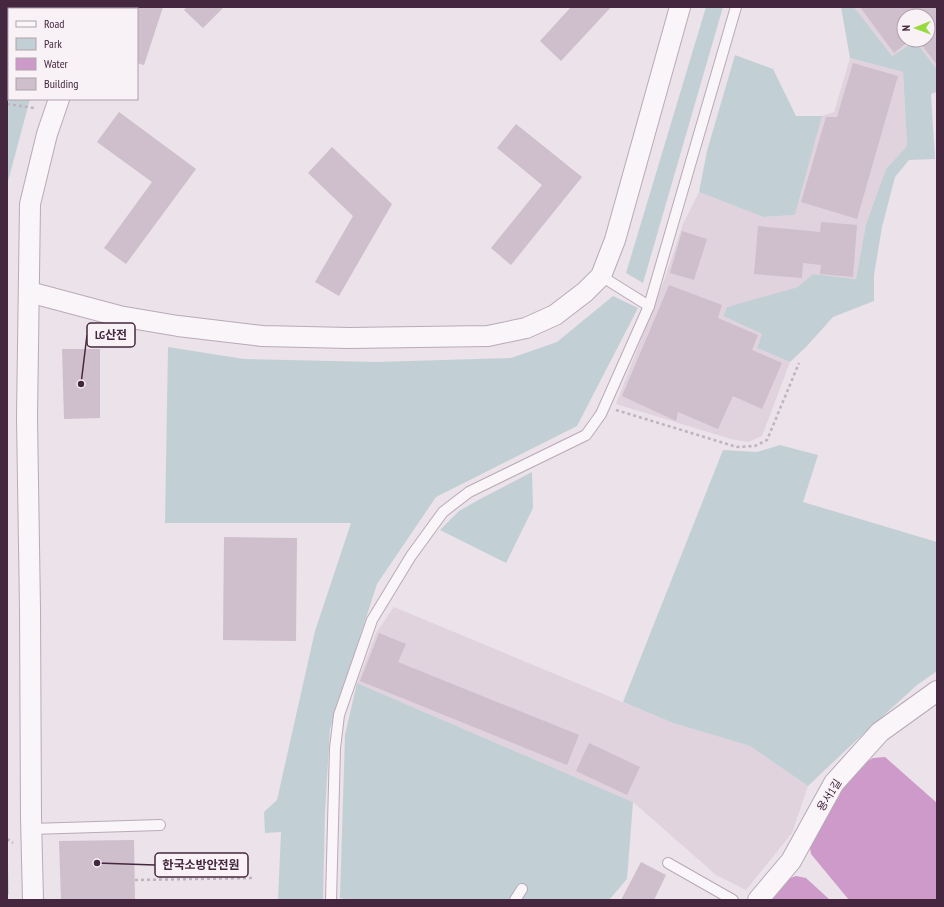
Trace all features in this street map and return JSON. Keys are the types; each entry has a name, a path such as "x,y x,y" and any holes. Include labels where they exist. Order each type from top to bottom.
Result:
{"street":[{"path":"29,292 119,316 178,326 262,336 349,338 488,336 526,328 555,314 585,292 601,276 615,240 680,7"},
{"path":"33,900 27,417 30,204 47,134 59,100"},
{"name":"용서1길","path":"758,900 791,861 834,783 880,732 937,691"}],"lane":[{"path":"331,900 335,748 339,715 372,620 411,556 442,512 469,492 586,435 601,414 649,306 736,7"},
{"path":"601,276 649,306"},
{"path":"31,829 160,825"},
{"path":"668,862 733,900"},
{"path":"515,900 522,889"}],"path":[{"path":"7,104 34,108"},
{"path":"604,407 737,447 755,446 767,440 799,363"},
{"path":"7,839 14,844"},
{"path":"135,880 254,878"}],"shaded area":[{"path":"854,7 937,7 937,69 920,48 936,48 936,8 896,8 896,48 904,48 892,56"},
{"path":"850,58 903,72 907,147 886,169 866,224 856,279 813,274 802,286 727,307 723,316 762,334 757,348 790,362 762,436 748,442 731,439 616,404 665,278 683,224 699,192 763,217 795,215 822,116 834,112"},
{"path":"394,607 673,723 750,746 808,786 792,833 746,890 716,875 633,802 357,683 376,633"}],"green space":[{"path":"7,7 57,7 8,8 8,100 30,100 7,185"},
{"path":"706,7 723,7 643,283 626,273"},
{"path":"841,7 854,7 892,56 904,48 920,48 937,69 937,92 931,94 935,159 909,160 895,177 882,227 874,275 874,301 833,317 806,347 790,362 757,348 762,334 723,316 727,307 798,287 813,274 856,279 866,224 886,169 907,146 903,72 850,58"},
{"path":"735,55 773,69 796,116 822,116 795,215 763,217 699,192 707,151"},
{"path":"613,296 638,308 577,426 436,497 377,584 330,729 325,812 323,900 278,900 281,832 265,833 264,812 277,800 315,631 351,523 165,523 168,347 244,359 377,362 511,358 557,342"},
{"path":"780,445 818,455 803,502 937,542 937,671 917,685 808,786 750,746 673,723 623,702 723,450 757,452"},
{"path":"532,472 533,508 506,563 440,530 459,511"},
{"path":"357,683 633,802 627,879 609,900 350,900 340,898 345,735"},
{"path":"7,836 9,894 7,895"}],"water":[{"path":"885,757 937,803 937,900 849,900 811,854 810,848 843,784 859,767 873,758"},
{"path":"796,876 806,878 830,900 767,900 787,879"}],"building":[{"path":"163,7 144,65 138,63 138,8 122,8"},
{"path":"187,7 224,7 203,28 184,10"},
{"path":"571,7 611,7 561,61 540,41"},
{"path":"860,7 937,7 937,65 924,48 936,48 936,8 896,8 896,48 900,48 894,53"},
{"path":"853,63 898,76 857,219 801,202 826,117 837,117"},
{"path":"119,112 196,169 126,264 104,248 152,182 97,142"},
{"path":"516,124 582,177 511,265 491,248 542,185 497,148"},
{"path":"332,147 392,204 339,296 315,282 353,216 308,173"},
{"path":"821,222 857,225 853,277 820,274 821,265 803,263 802,278 754,274 758,226 820,232"},
{"path":"682,231 707,239 694,280 670,273"},
{"path":"669,285 722,305 718,318 758,335 752,350 782,363 762,409 733,396 718,429 678,412 676,421 622,396"},
{"path":"62,349 100,349 100,418 64,419"},
{"path":"224,537 297,538 296,641 223,640"},
{"path":"379,633 406,644 398,662 579,735 567,765 360,681"},
{"path":"589,743 640,767 627,795 576,771"},
{"path":"134,840 135,900 61,900 59,841"},
{"path":"641,862 666,875 654,900 621,900"}],"place":[{"name":"LG산전","path":"81,384"},
{"name":"한국소방안전원","path":"97,863"}]}
